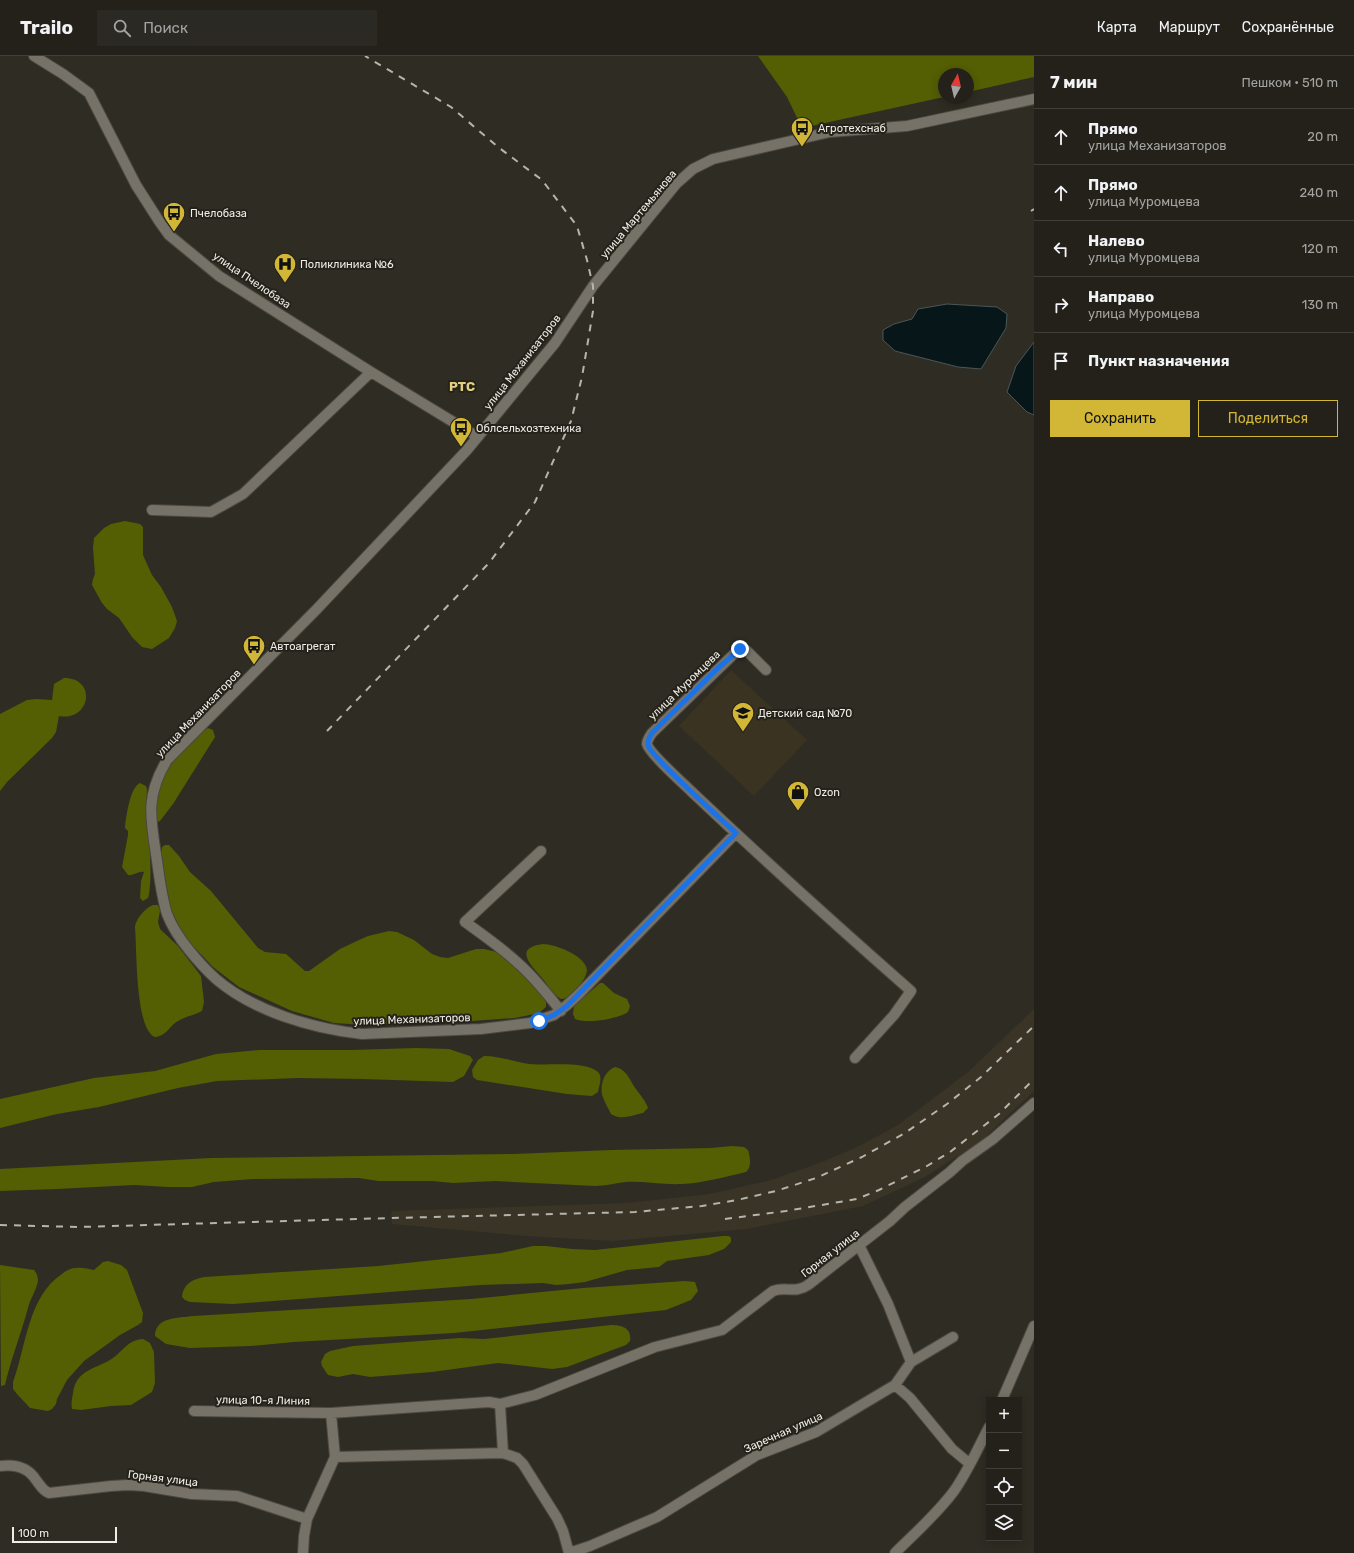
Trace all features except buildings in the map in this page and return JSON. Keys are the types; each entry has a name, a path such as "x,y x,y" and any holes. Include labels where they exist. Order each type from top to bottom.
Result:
{"street":[{"name":"улица Пчелобаза","path":"34,56 68,77 89,93 136,185 169,235 220,276 371,372 478,437"},
{"name":"улица Мартемьянова","path":"593,286 676,184 693,169 709,160 830,132 907,126 1034,99"},
{"name":"улица Механизаторов","path":"561,1010 539,1021 513,1026 362,1034 328,1029 274,1011 248,1000 216,979 202,966 180,938 167,914 155,850 151,799 156,781 167,760 316,610 468,450 555,343 593,286"},
{"path":"152,510 211,512 243,494 371,372"},
{"name":"улица Муромцева","path":"766,670 747,651 740,649 717,669 652,733 647,744 671,771 736,833 911,991 894,1016 855,1058"},
{"path":"541,851 465,922 520,964 561,1010 579,994 736,833"},
{"name":"Горная улица","path":"331,1413 489,1402 500,1404 535,1395 655,1347 722,1330 773,1291 779,1289 803,1289 890,1221 962,1161 994,1139 1034,1103"},
{"path":"859,1245 888,1304 911,1362"},
{"path":"1003,1397 1034,1326"},
{"name":"Заречная улица","path":"569,1553 588,1550 657,1517 757,1455 816,1432 896,1385 911,1362 953,1337"},
{"path":"896,1385 910,1398 952,1449 970,1464"},
{"path":"500,1404 503,1453"},
{"name":"улица 10-я Линия","path":"194,1411 331,1413"},
{"path":"303,1553 307,1519 335,1457 331,1413"},
{"path":"895,1553 936,1513 954,1490 970,1464 986,1432"},
{"path":"335,1457 503,1453 517,1458 523,1464 557,1518 563,1531 569,1553"},
{"name":"Горная улица","path":"0,1466 16,1466 27,1470 45,1492 49,1494 117,1486 144,1486 192,1494 237,1496 307,1519"}],"shaded area":[{"path":"947,304 997,307 1007,314 1006,328 981,369 958,367 895,351 883,340 883,330 894,324 912,319 918,309"},
{"path":"1034,342 1034,415 1027,412 1007,392 1016,366"},
{"name":"Детский сад №70","path":"731,670 807,740 754,796 679,726"},
{"path":"1034,1009 1034,1091 981,1141 925,1177 863,1206 747,1229 613,1241 526,1236 392,1224 391,1211 626,1203 710,1194 771,1180 822,1162 857,1147 898,1125 968,1072"}],"green space":[{"path":"758,56 1034,56 1034,77 974,91 974,68 938,68 938,98 802,128 787,97"},
{"path":"125,521 140,524 143,527 143,555 152,575 161,587 172,607 177,621 169,638 152,649 142,647 132,637 119,618 102,603 92,585 95,574 93,548 94,538 104,528 111,524"},
{"path":"64,678 75,680 82,685 86,692 86,699 83,707 78,713 70,716 59,716 56,732 52,738 7,782 0,791 0,714 27,700 52,700 54,684"},
{"path":"208,728 213,730 215,737 173,804 160,821 157,822 155,820 155,801 156,793 162,777 183,750 200,733"},
{"path":"140,783 146,786 147,789 147,815 151,868 149,894 148,898 143,901 140,898 141,881 144,872 128,875 122,867 128,835 128,831 125,828 131,796"},
{"path":"169,845 190,872 211,891 258,948 265,952 286,954 305,971 309,971 340,949 368,936 389,931 397,932 414,940 432,954 440,957 448,958 476,949 497,952 520,968 544,998 546,1007 539,1013 515,1018 365,1025 334,1023 292,1011 239,987 213,967 192,945 181,930 171,910 161,856 162,847"},
{"path":"153,905 158,905 160,911 158,922 160,929 178,946 201,976 204,1002 202,1011 181,1019 165,1033 155,1037 148,1031 140,1005 135,928 135,925 141,915"},
{"path":"543,944 555,946 569,952 581,960 585,965 587,970 581,983 573,993 565,998 561,999 553,992 527,958 526,953 528,949"},
{"path":"600,983 603,983 614,993 627,999 630,1006 628,1012 617,1017 602,1020 587,1021 575,1019 573,1014 574,1006"},
{"path":"449,1049 470,1056 473,1060 464,1076 453,1082 298,1078 217,1081 178,1088 99,1107 57,1114 0,1128 0,1099 94,1078 155,1071 216,1054 259,1050"},
{"path":"484,1056 530,1064 566,1064 592,1068 598,1072 600,1076 598,1092 592,1096 567,1094 477,1080 473,1077 472,1070 478,1060"},
{"path":"615,1067 622,1070 628,1076 644,1100 648,1108 643,1113 623,1117 611,1114 602,1096 602,1086 608,1071"},
{"path":"732,1146 744,1147 748,1150 750,1165 746,1172 706,1181 682,1184 626,1182 595,1186 495,1181 453,1183 432,1181 378,1181 359,1178 253,1179 214,1182 192,1187 134,1185 0,1191 0,1169 211,1158 514,1154 711,1148"},
{"path":"729,1236 731,1238 731,1242 724,1249 709,1255 667,1261 659,1267 627,1270 585,1282 569,1284 556,1285 543,1283 481,1285 233,1304 190,1302 182,1297 186,1285 196,1279 204,1277 378,1266 501,1253 533,1246 595,1250"},
{"path":"108,1261 121,1265 127,1270 143,1313 142,1322 120,1335 84,1361 67,1380 56,1404 52,1409 48,1411 30,1408 13,1389 13,1382 30,1323 42,1295 51,1284 68,1270 80,1268 94,1270 103,1262"},
{"path":"0,1265 34,1270 38,1281 22,1327 5,1385 1,1386"},
{"path":"685,1281 695,1282 698,1291 691,1300 666,1310 454,1333 250,1346 190,1348 166,1344 155,1336 156,1330 163,1322 174,1318 193,1316 471,1299 583,1288"},
{"path":"611,1325 619,1326 628,1330 630,1341 626,1345 567,1367 552,1369 498,1363 432,1372 370,1377 353,1374 338,1377 328,1375 321,1362 325,1354 330,1351 353,1346 460,1338 484,1339"},
{"path":"143,1339 150,1343 154,1352 155,1383 152,1392 131,1405 81,1410 72,1409 75,1385 83,1374 107,1362 130,1343"}],"railway":[{"path":"327,731 489,563 535,502 571,421 582,377 593,311 593,286 577,226 542,180 498,147 451,107 365,56"},
{"path":"0,1225 78,1227 635,1212 702,1206 737,1200 776,1191 816,1178 862,1157 905,1133 947,1104 981,1077 1034,1026"},
{"path":"725,1219 786,1211 857,1199 879,1190 927,1166 950,1152 999,1114 1034,1079"}],"place":[{"name":"Агротехснаб","path":"802,148"},
{"name":"Пчелобаза","path":"174,232"},
{"name":"Поликлиника №6","path":"285,284"},
{"name":"Облсельхозтехника","path":"461,448"},
{"name":"Автоагрегат","path":"254,666"},
{"name":"Детский сад №70","path":"743,732"},
{"name":"Ozon","path":"798,812"}],"district":[{"name":"РТС","path":"462,386"}],"route":[{"path":"539,1021 554,1015 567,1006 736,833 671,771 647,744 652,733 717,669 740,649"}]}
